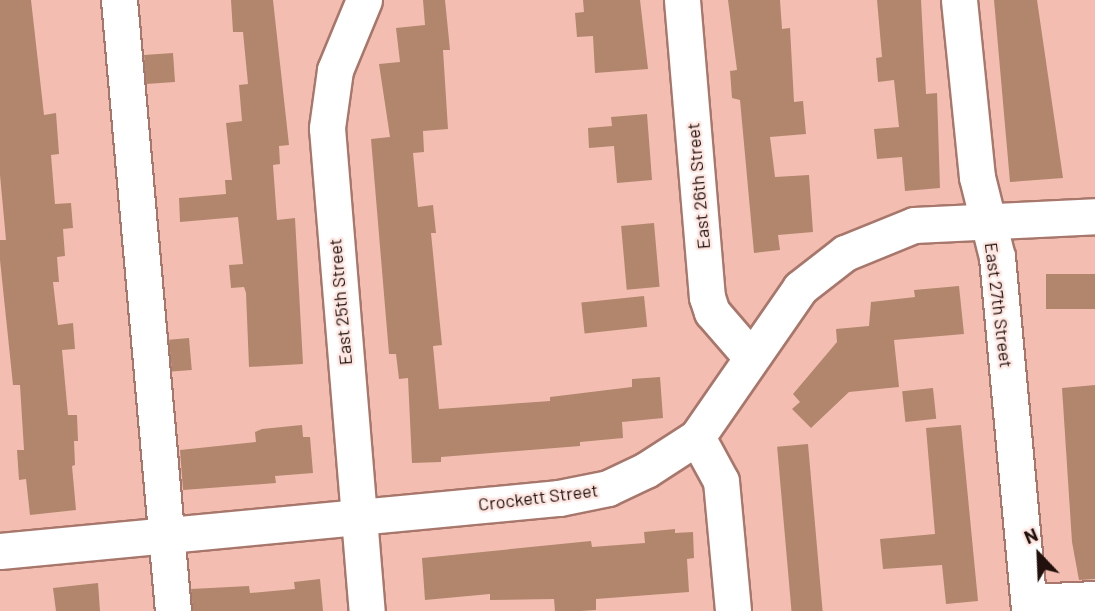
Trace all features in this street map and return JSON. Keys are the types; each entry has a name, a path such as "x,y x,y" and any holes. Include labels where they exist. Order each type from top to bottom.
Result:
{"street":[{"path":"118,0 173,611"},
{"name":"East 25th Street","path":"364,0 335,70 327,128 367,611"},
{"name":"East 26th Street","path":"682,0 707,298 712,312 750,356"},
{"name":"East 27th Street","path":"959,0 977,177 997,257 1029,607"},
{"name":"Crockett Street","path":"0,551 559,498 608,488 657,464 697,437 750,356 800,288 845,253 914,225 1095,216"},
{"path":"697,437 721,481 733,611"},
{"path":"1029,607 1095,599"}],"building":[{"path":"0,0 31,0 44,115 56,113 59,154 51,155 55,204 71,203 73,228 63,229 65,256 57,257 59,282 53,282 58,325 73,323 75,349 62,350 68,415 77,415 78,441 74,441 75,465 72,466 76,510 30,515 26,479 19,480 17,450 24,450 20,385 13,385 0,260 0,240 6,240 0,175"},
{"path":"231,0 273,0 289,145 279,146 280,164 273,165 277,220 295,218 303,364 249,367 246,293 244,287 231,288 229,265 243,264 238,217 180,222 179,198 226,194 225,180 232,180 226,123 242,121 239,85 248,84 243,32 233,32"},
{"path":"423,0 445,0 450,50 443,50 448,129 423,131 424,152 413,153 418,207 433,205 436,233 431,233 442,345 433,346 439,409 550,401 550,397 632,387 632,379 660,377 663,418 622,422 623,438 580,442 580,446 441,457 441,462 412,463 408,378 399,379 396,354 389,354 371,139 390,137 379,64 400,62 396,28 425,25"},
{"path":"583,0 640,0 648,69 595,73 593,36 577,37 575,13 584,12"},
{"path":"728,0 780,0 782,29 790,28 794,102 803,101 806,134 770,137 775,177 809,175 813,232 778,235 780,250 754,253 740,100 732,98 730,71 737,70"},
{"path":"877,0 921,0 926,94 937,93 940,188 905,191 902,157 877,159 874,129 899,127 894,80 878,82 876,58 882,57"},
{"path":"994,0 1037,0 1063,178 1010,182"},
{"path":"173,53 175,82 146,84 144,55"},
{"path":"647,114 652,180 617,183 614,146 589,148 588,128 612,126 611,117"},
{"path":"654,223 660,287 627,290 621,226"},
{"path":"1046,274 1095,274 1095,309 1046,309"},
{"path":"959,286 964,334 894,340 899,387 849,392 811,428 792,409 800,402 793,394 837,342 836,329 869,326 871,302 915,297 914,290"},
{"path":"644,296 647,327 585,333 581,303"},
{"path":"189,338 192,370 172,372 169,340"},
{"path":"1095,385 1095,579 1079,580 1072,542 1062,388"},
{"path":"933,388 936,419 905,422 902,391"},
{"path":"302,425 303,437 310,437 313,473 275,476 276,483 183,490 180,450 256,442 255,432 262,429"},
{"path":"961,425 978,601 946,604 942,565 883,569 880,539 935,534 926,428"},
{"path":"808,444 823,611 791,611 777,447"},
{"path":"675,529 675,533 693,532 694,558 687,559 689,592 596,599 596,610 581,611 555,611 554,599 490,600 490,594 425,600 422,558 591,541 592,547 645,543 644,532"},
{"path":"320,579 323,611 193,611 191,589 249,586 250,593 295,589 294,582"},
{"path":"98,583 100,611 56,611 53,588"}]}
